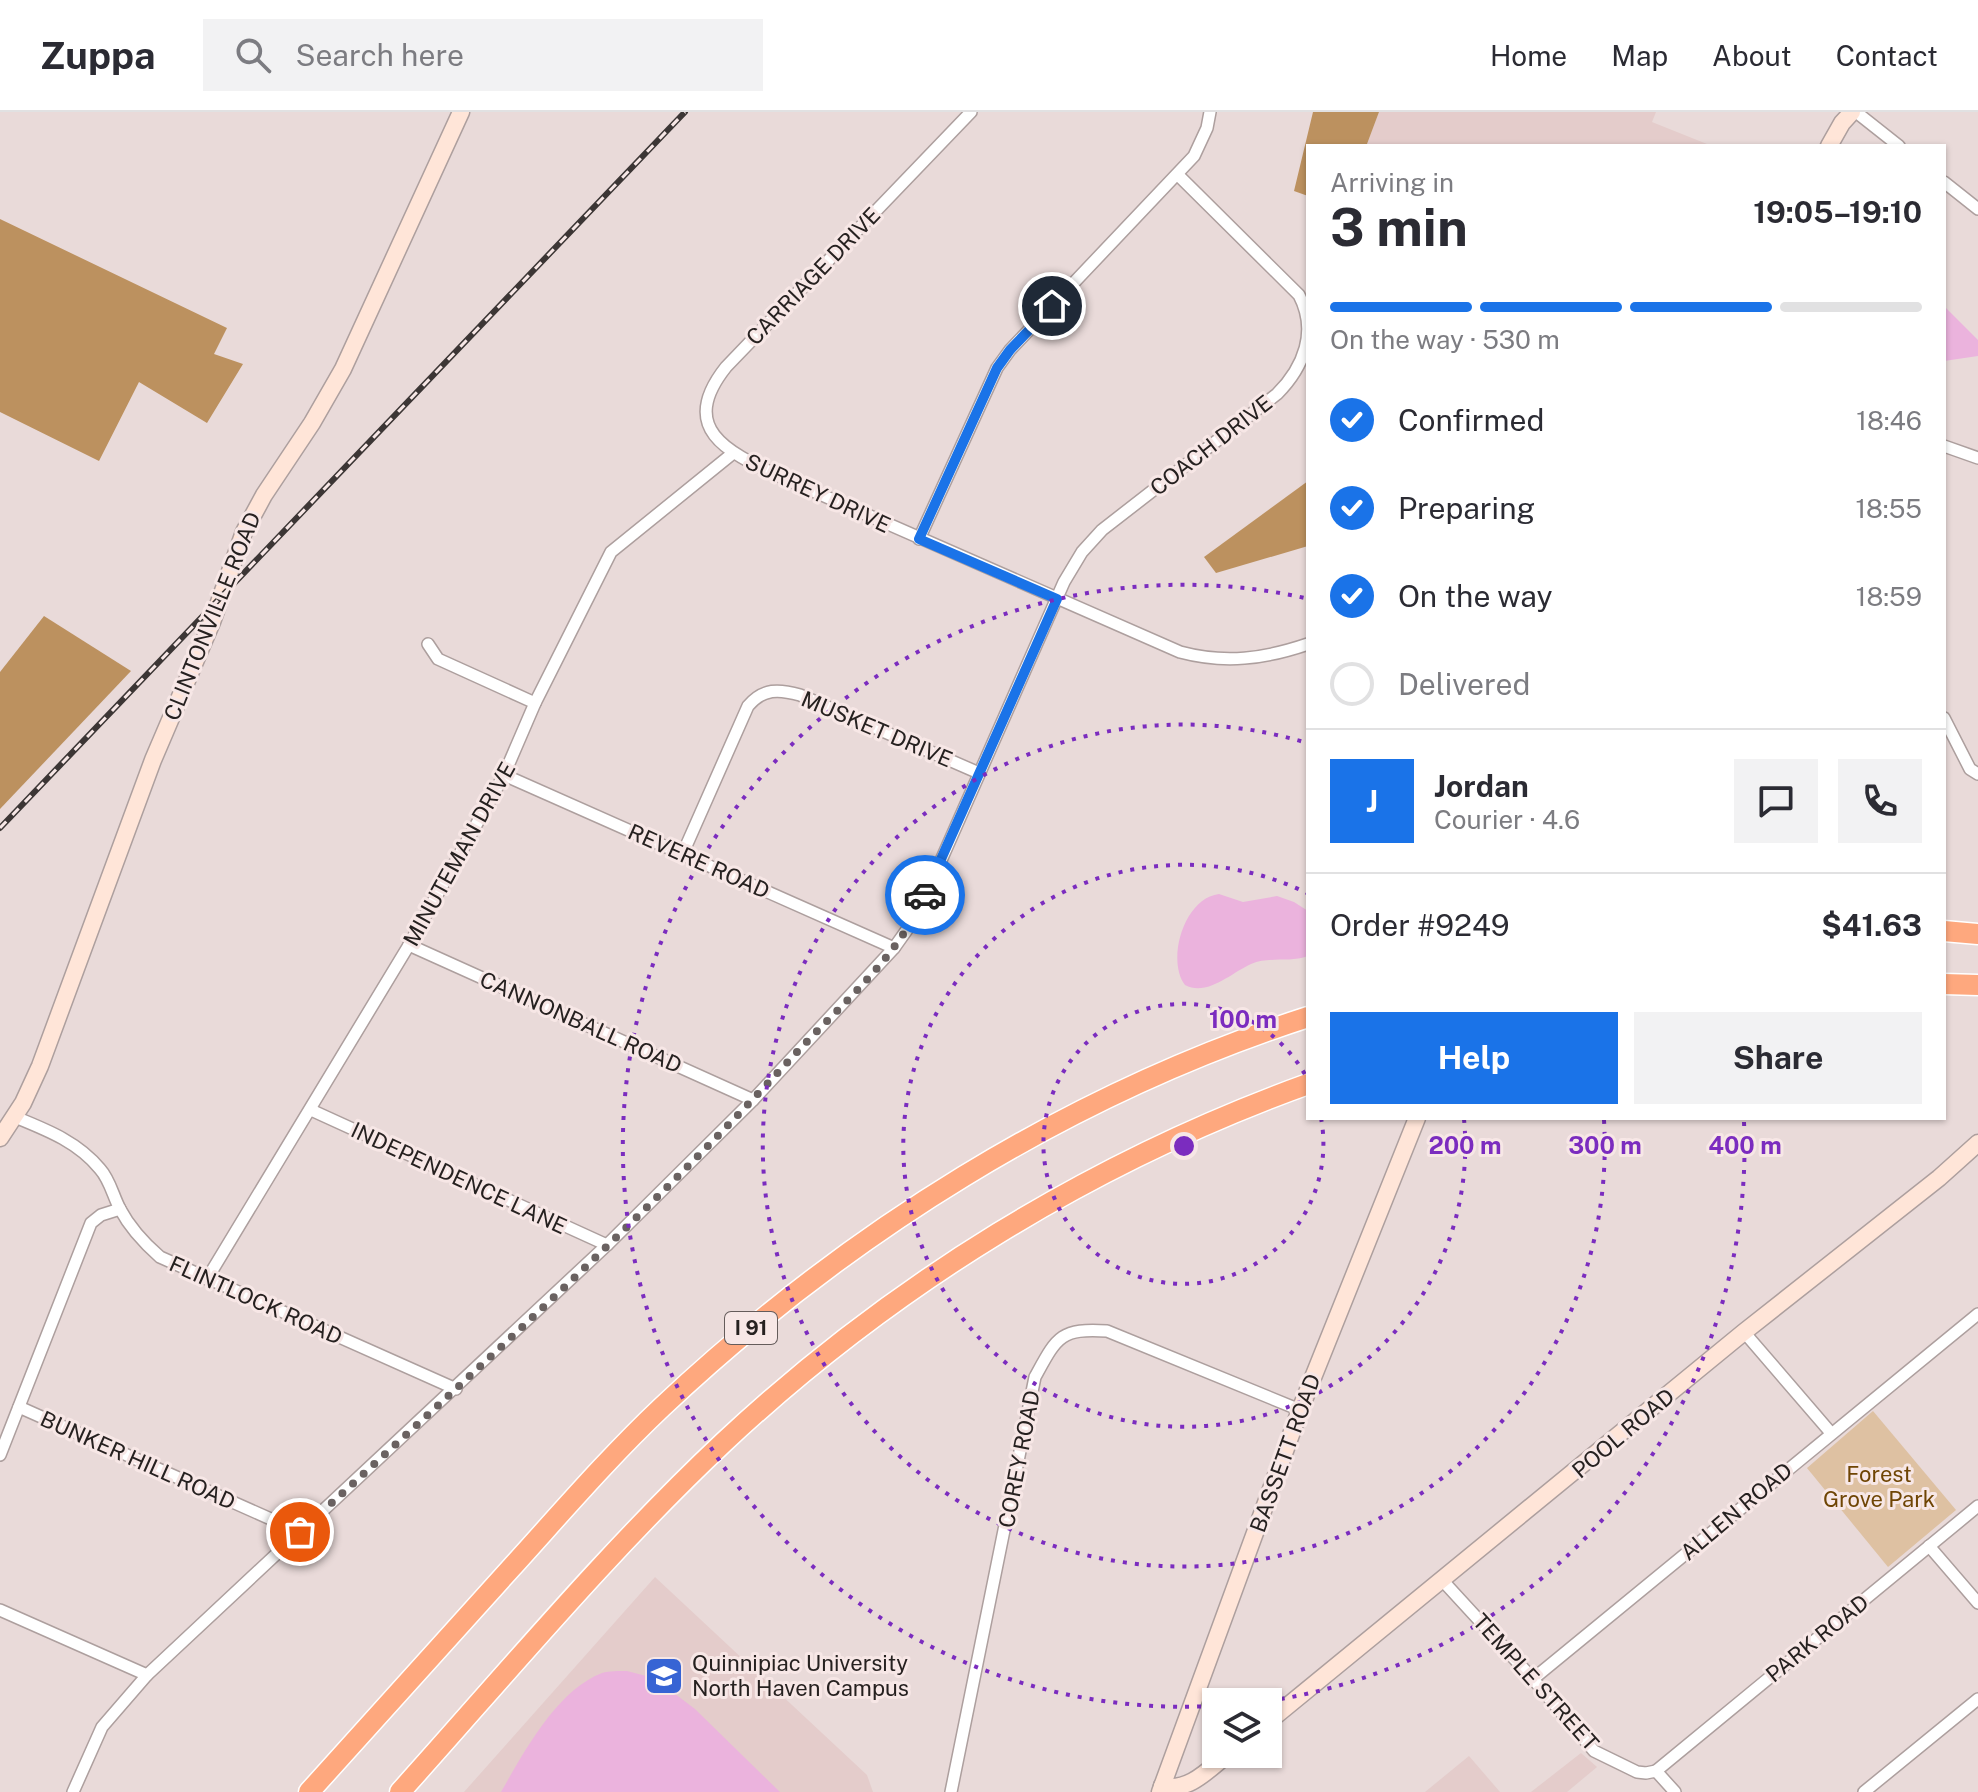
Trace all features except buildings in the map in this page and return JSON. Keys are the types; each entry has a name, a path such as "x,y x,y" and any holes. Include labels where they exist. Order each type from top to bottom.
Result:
{"highway":[{"path":"1946,931 1978,934"},
{"path":"1946,984 1978,985"},
{"name":"I 91","path":"309,1792 631,1437 721,1353 808,1282 939,1192 1057,1124 1197,1059 1306,1018"},
{"path":"400,1792 670,1495 752,1417 838,1344 959,1259 1063,1196 1171,1140 1306,1085"}],"street":[{"name":"CLINTONVILLE ROAD","path":"0,1138 15,1117 40,1066 153,760 212,622 244,532 343,369 461,112"},
{"name":"CARRIAGE DRIVE","path":"732,454 712,435 708,424 707,401 717,378 971,112"},
{"path":"919,539 997,368 1010,350 1178,175 1201,144 1210,112"},
{"path":"1830,144 1842,123 1854,112 1896,144"},
{"name":"COACH DRIVE","path":"1178,175 1292,285 1305,306 1306,326"},
{"path":"1946,184 1978,209"},
{"name":"COACH DRIVE","path":"73,1792 102,1727 147,1675 607,1245 753,1100 894,948 916,917 1073,565 1093,539 1277,394 1296,372 1306,347"},
{"path":"1946,447 1978,458"},
{"name":"SURREY DRIVE","path":"732,454 1159,644 1208,658 1236,660 1264,657 1306,645"},
{"name":"MINUTEMAN DRIVE","path":"207,1279 409,945 504,775 535,703 611,552 732,454"},
{"path":"428,644 438,659 535,703"},
{"name":"MUSKET DRIVE","path":"683,853 748,706 764,693 775,690 800,695 979,773"},
{"path":"1946,722 1970,769 1978,774"},
{"name":"REVERE ROAD","path":"504,775 894,948"},
{"name":"CANNONBALL ROAD","path":"409,945 753,1100"},
{"name":"INDEPENDENCE LANE","path":"311,1110 607,1245"},
{"name":"FLINTLOCK ROAD","path":"15,1117 59,1136 84,1152 103,1172 120,1209 142,1241 160,1257 456,1389"},
{"name":"BASSETT ROAD","path":"1161,1789 1300,1410 1416,1120"},
{"name":"POOL ROAD","path":"1282,1711 1744,1332 1939,1178 1978,1143"},
{"path":"0,1455 91,1223 101,1215 120,1209"},
{"name":"ALLEN ROAD","path":"1533,1679 1978,1314"},
{"name":"COREY ROAD","path":"951,1792 1035,1377 1053,1344 1077,1329 1107,1331 1300,1410"},
{"path":"1744,1332 1831,1433"},
{"name":"BUNKER HILL ROAD","path":"19,1407 300,1532"},
{"name":"PARK ROAD","path":"1656,1771 1978,1506"},
{"path":"1929,1546 1978,1603"},
{"name":"TEMPLE STREET","path":"1443,1581 1594,1751 1637,1772 1656,1771"},
{"path":"0,1610 147,1675"},
{"path":"1864,1792 1978,1699"},
{"path":"1161,1789 1189,1785 1210,1768"},
{"path":"1656,1771 1675,1792"}],"shaded area":[{"path":"1313,112 1379,112 1367,144 1306,144 1306,195 1294,191"},
{"path":"1379,112 1656,112 1652,122 1707,144 1367,144"},
{"path":"0,219 227,328 214,354 243,364 207,423 139,382 99,461 0,412"},
{"path":"1946,308 1978,340 1978,356 1946,361"},
{"path":"1306,482 1306,547 1216,573 1204,557"},
{"path":"44,616 131,671 0,809 0,672"},
{"path":"1219,894 1243,902 1277,896 1294,902 1306,910 1306,956 1251,964 1202,988 1185,985 1177,961 1178,946 1188,918 1196,906"},
{"name":"Quinnipiac University North Haven Campus","path":"655,1577 867,1775 873,1792 464,1792"},
{"path":"627,1671 654,1678 695,1709 780,1792 501,1792 543,1724 570,1693 602,1673"},
{"path":"1581,1753 1597,1767 1567,1792 1531,1792"},
{"path":"1469,1756 1500,1792 1425,1792"}],"green space":[{"name":"Forest Grove Park","path":"1873,1411 1956,1510 1888,1567 1807,1468"}],"railway":[{"path":"0,828 685,112"}],"way so far":[{"path":"300,1532 456,1389 753,1100 894,948 916,917 925,895"}],"place":[{"name":"Quinnipiac University North Haven Campus","path":"664,1676"}],"route":[{"path":"925,895 1057,599 919,539 997,368 1052,306"}]}
